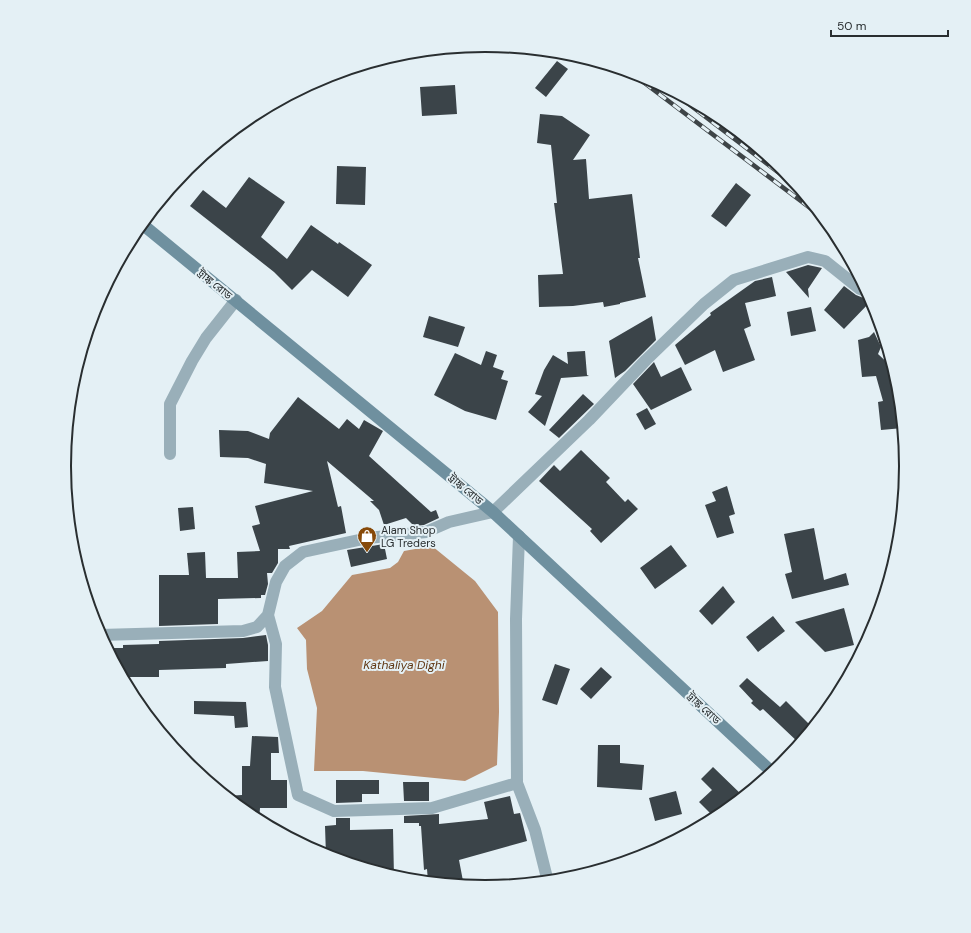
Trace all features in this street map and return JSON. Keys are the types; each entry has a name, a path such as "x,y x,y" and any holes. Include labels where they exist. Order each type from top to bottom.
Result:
{"main road":[{"name":"ট্রাঙ্ক রোড","path":"147,228 493,512 769,769"}],"street":[{"path":"107,635 244,631 257,627 268,615 276,582 285,566 303,552 368,538 426,532 449,522 493,512 589,420 656,350 704,304 734,280 808,257 825,261 858,285"},
{"path":"170,454 170,404 192,361 206,338 236,300"},
{"path":"519,536 516,618 517,783 536,830 547,876"},
{"path":"268,615 276,644 275,686 298,795 334,811 432,808 517,783"}],"water":[{"name":"Kathaliya Dighi","path":"432,546 475,581 498,612 499,712 497,765 465,781 363,771 314,771 317,708 307,669 306,640 297,628 322,611 352,575 390,568 398,562 404,551"}],"building":[{"path":"557,61 568,69 546,97 535,88"},
{"path":"455,85 457,114 422,116 420,87"},
{"path":"540,114 562,116 590,135 573,160 586,159 589,199 632,194 640,258 638,258 646,297 604,307 603,302 573,306 539,307 538,275 563,274 554,203 557,203 551,145 537,143"},
{"path":"337,166 366,167 365,205 336,204"},
{"path":"249,177 285,202 261,237 287,259 311,225 372,265 348,297 312,270 292,290 274,272 190,206 203,190 226,208"},
{"path":"736,183 751,195 726,227 711,216"},
{"path":"808,265 822,268 808,289 809,298 786,272"},
{"path":"772,277 776,296 745,303 751,326 744,329 755,360 723,372 715,350 685,365 675,345 711,315 710,313 755,281"},
{"path":"844,286 856,295 864,298 867,305 844,329 824,310"},
{"path":"811,307 816,331 791,336 787,312"},
{"path":"429,316 465,327 458,347 423,337"},
{"path":"652,316 656,340 625,371 615,378 609,341"},
{"path":"874,332 881,347 878,354 887,362 892,386 898,428 881,430 878,402 883,401 876,376 862,377 858,340 869,337"},
{"path":"486,351 497,355 493,367 504,371 501,379 508,381 496,420 465,411 434,395 455,353 481,365"},
{"path":"585,351 587,375 589,376 561,378 545,426 528,412 542,396 535,394 544,370 553,355 568,364 567,352"},
{"path":"654,362 661,377 681,367 692,390 651,410 633,384"},
{"path":"583,394 594,404 559,438 549,430"},
{"path":"298,397 339,429 347,419 359,429 364,420 383,431 369,456 431,512 436,510 439,518 424,525 414,526 406,518 384,525 379,510 370,501 374,501 327,461 338,507 341,506 346,533 289,546 290,549 278,549 278,563 272,573 267,573 268,584 265,595 261,595 261,598 218,599 218,624 159,626 159,575 189,575 187,553 205,552 206,578 238,578 237,552 260,551 252,526 260,524 255,506 313,491 264,483 266,464 248,458 220,457 219,430 248,431 269,439 270,433"},
{"path":"647,408 656,424 645,430 636,414"},
{"path":"581,450 610,478 606,482 625,502 628,499 638,509 601,543 590,531 592,529 539,481 554,465 560,471"},
{"path":"727,486 735,514 729,516 734,533 717,538 705,505 716,501 712,492"},
{"path":"193,507 195,529 180,531 178,508"},
{"path":"814,528 824,580 846,573 849,585 792,599 785,574 792,572 784,534"},
{"name":"Alam Shop LG Treders","path":"384,544 387,559 351,567 347,550"},
{"path":"671,545 687,566 655,589 640,568"},
{"path":"723,586 735,602 712,625 699,611"},
{"path":"844,608 854,645 825,652 795,622"},
{"path":"773,616 785,631 758,652 746,637"},
{"path":"266,635 268,645 268,661 226,664 226,668 159,670 159,677 129,677 113,648 123,648 123,645 159,644 159,641 243,638"},
{"path":"555,664 570,669 557,705 542,700"},
{"path":"601,667 612,677 591,699 580,689"},
{"path":"747,678 780,707 786,701 810,725 796,741 763,709 760,711 751,703 753,701 739,686"},
{"path":"194,701 246,702 248,727 235,728 234,716 194,714"},
{"path":"252,736 278,737 279,753 271,753 271,780 287,780 287,808 260,808 260,814 234,795 242,795 242,766 250,766"},
{"path":"598,745 620,745 620,763 644,765 642,790 597,787"},
{"path":"713,767 740,793 711,814 699,802 712,790 701,779"},
{"path":"336,780 379,780 379,794 362,794 362,802 336,803"},
{"path":"403,782 429,782 429,801 404,801"},
{"path":"676,791 682,814 655,821 649,798"},
{"path":"510,796 514,814 520,813 527,841 459,860 463,880 428,876 427,869 424,870 421,826 419,826 419,823 404,823 404,816 439,814 439,824 488,819 484,802"},
{"path":"336,818 350,818 350,830 393,829 394,871 352,859 326,848 325,826 336,825"}],"railway":[{"path":"649,86 808,206"},
{"path":"697,111 779,173"}],"place":[{"name":"Alam Shop LG Treders","path":"367,553"}]}
